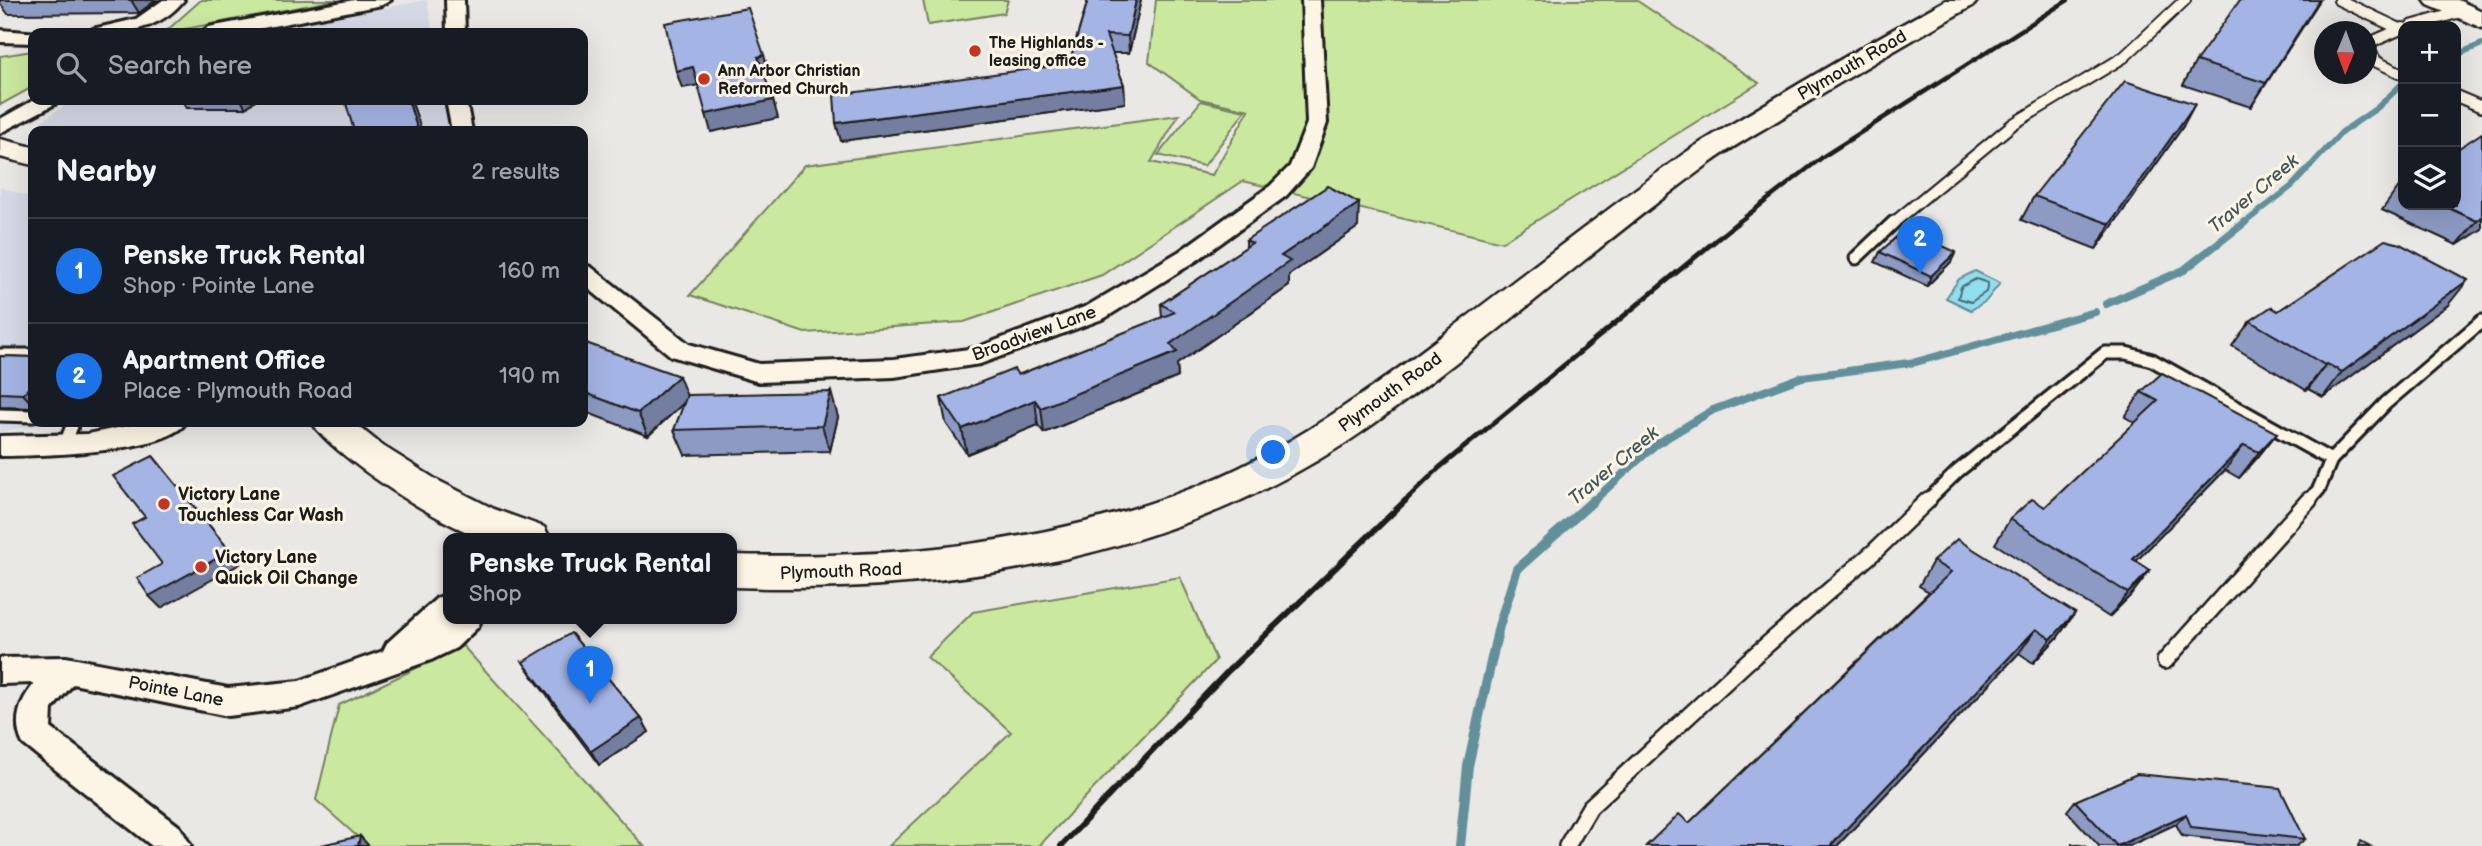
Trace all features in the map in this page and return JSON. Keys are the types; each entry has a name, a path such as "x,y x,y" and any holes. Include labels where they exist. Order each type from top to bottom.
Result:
{"main road":[{"name":"Plymouth Road","path":"737,571 788,574 883,571 983,560 1142,523 1251,478 1358,417 1699,157 1857,60 1965,0"},
{"path":"2437,0 2473,15"},
{"path":"0,148 28,155"},
{"path":"335,427 350,443 432,495 514,533"}],"street":[{"path":"121,28 142,23 175,0"},
{"path":"235,28 382,0"},
{"path":"454,0 456,28"},
{"name":"Broadview Lane","path":"588,276 680,350 759,373 894,368 980,356 1083,317 1096,312 1188,256 1278,191 1300,168 1317,123 1311,0"},
{"path":"0,36 28,37"},
{"path":"0,127 39,105"},
{"path":"457,105 461,126"},
{"path":"0,446 67,434 111,442 158,427"},
{"name":"Pointe Lane","path":"390,661 443,611"},
{"name":"Pointe Lane","path":"0,671 66,670 229,702 299,694 420,651 445,639 461,624"},
{"path":"66,670 36,705 34,734 168,838 174,846"}],"lane":[{"path":"1856,258 1912,206 2013,124 2124,57 2185,0"},
{"path":"2339,0 2398,27"},
{"path":"2439,21 2473,15"},
{"path":"2398,31 2374,41 2368,49 2378,62 2398,72"},
{"path":"2461,98 2482,107"},
{"path":"2165,661 2319,489 2331,460 2386,403 2482,321"},
{"path":"1567,846 1590,807 1737,671 1875,551 1958,471 2105,353 2126,354 2152,360 2331,460"},
{"path":"0,355 28,355"},
{"path":"0,415 28,416"}],"shaded area":[{"path":"427,0 432,28 279,28"},
{"path":"66,105 445,105 448,126 56,126 40,122"},
{"path":"0,187 28,196 28,427 0,432"}],"green space":[{"path":"201,0 337,0 190,28 170,28"},
{"path":"923,0 1008,0 1004,13 928,25"},
{"path":"1156,0 1636,0 1759,83 1502,242 1243,181 1102,275 964,322 805,333 690,295 805,165 1179,115 1151,162 1212,175 1249,110 1200,99 1149,62"},
{"path":"28,52 28,90 0,105 0,56"},
{"path":"1201,101 1245,111 1204,166 1158,155"},
{"path":"1180,577 1216,660 1039,846 889,846 1011,732 927,657 973,612"},
{"path":"463,646 644,846 368,846 316,800 339,705"}],"water":[{"path":"1975,271 2000,283 1986,301 1971,310 1946,298 1959,279"}],"building":[{"path":"1088,0 1136,0 1128,36 1106,35 1124,85 836,123 834,95 1069,64"},
{"path":"2240,0 2319,0 2266,83 2196,61"},
{"name":"Ann Arbor Christian Reformed Church","path":"748,8 764,55 758,57 773,100 706,114 693,67 676,71 665,23"},
{"path":"2125,81 2195,104 2110,224 2034,196"},
{"path":"346,105 410,105 416,126 353,126"},
{"path":"2482,133 2482,217 2477,221 2453,210 2461,210 2461,147"},
{"path":"1328,186 1359,203 1281,256 1290,261 1170,344 1177,352 1041,408 1035,400 962,429 941,398 1014,369 1018,375 1175,312 1161,304 1252,243 1246,240"},
{"path":"1905,229 1956,252 1931,276 1880,252"},
{"path":"2385,240 2400,244 2468,280 2342,372 2325,365 2250,321 2271,307 2278,311"},
{"path":"588,344 679,376 638,413 588,394"},
{"path":"0,356 28,357 28,388 23,394 0,393"},
{"path":"2162,373 2277,433 2259,452 2244,445 2133,559 2150,570 2128,593 2010,519 2032,499 2045,507 2158,401 2141,392"},
{"path":"831,392 822,426 674,430 687,395"},
{"path":"153,456 230,551 149,596 137,578 162,564 132,524 145,517 113,476"},
{"path":"1957,539 2075,613 2051,639 2036,629 1830,846 1646,846 1679,814 1689,823 1951,572 1933,561"},
{"path":"571,633 641,718 591,751 523,662"},
{"path":"2137,774 2280,788 2305,839 2191,827 2186,814 2117,846 2075,801"},
{"path":"360,836 358,846 317,846"}],"waterway":[{"name":"Traver Creek","path":"2461,53 2482,44"},
{"name":"Traver Creek","path":"2243,224 2292,186 2342,132 2377,108 2402,84"},
{"name":"Traver Creek","path":"2106,304 2184,270 2245,222"},
{"name":"Traver Creek","path":"1592,502 1655,445 1713,410 1802,377 1916,362 2095,312"},
{"name":"Traver Creek","path":"1460,846 1468,766 1499,626 1517,569 1594,500"}],"railway":[{"path":"1736,224 1824,156 2068,0"},
{"path":"1404,502 1439,468 1738,222"},
{"path":"1061,846 1229,670 1406,500"}],"place":[{"name":"The Highlands - leasing office","path":"975,51"},
{"name":"Ann Arbor Christian Reformed Church","path":"704,79"},
{"name":"Apartment Office","path":"1920,274"},
{"name":"Victory Lane Touchless Car Wash","path":"164,504"},
{"name":"Victory Lane Quick Oil Change","path":"201,567"},
{"name":"Penske Truck Rental","path":"590,704"}]}
